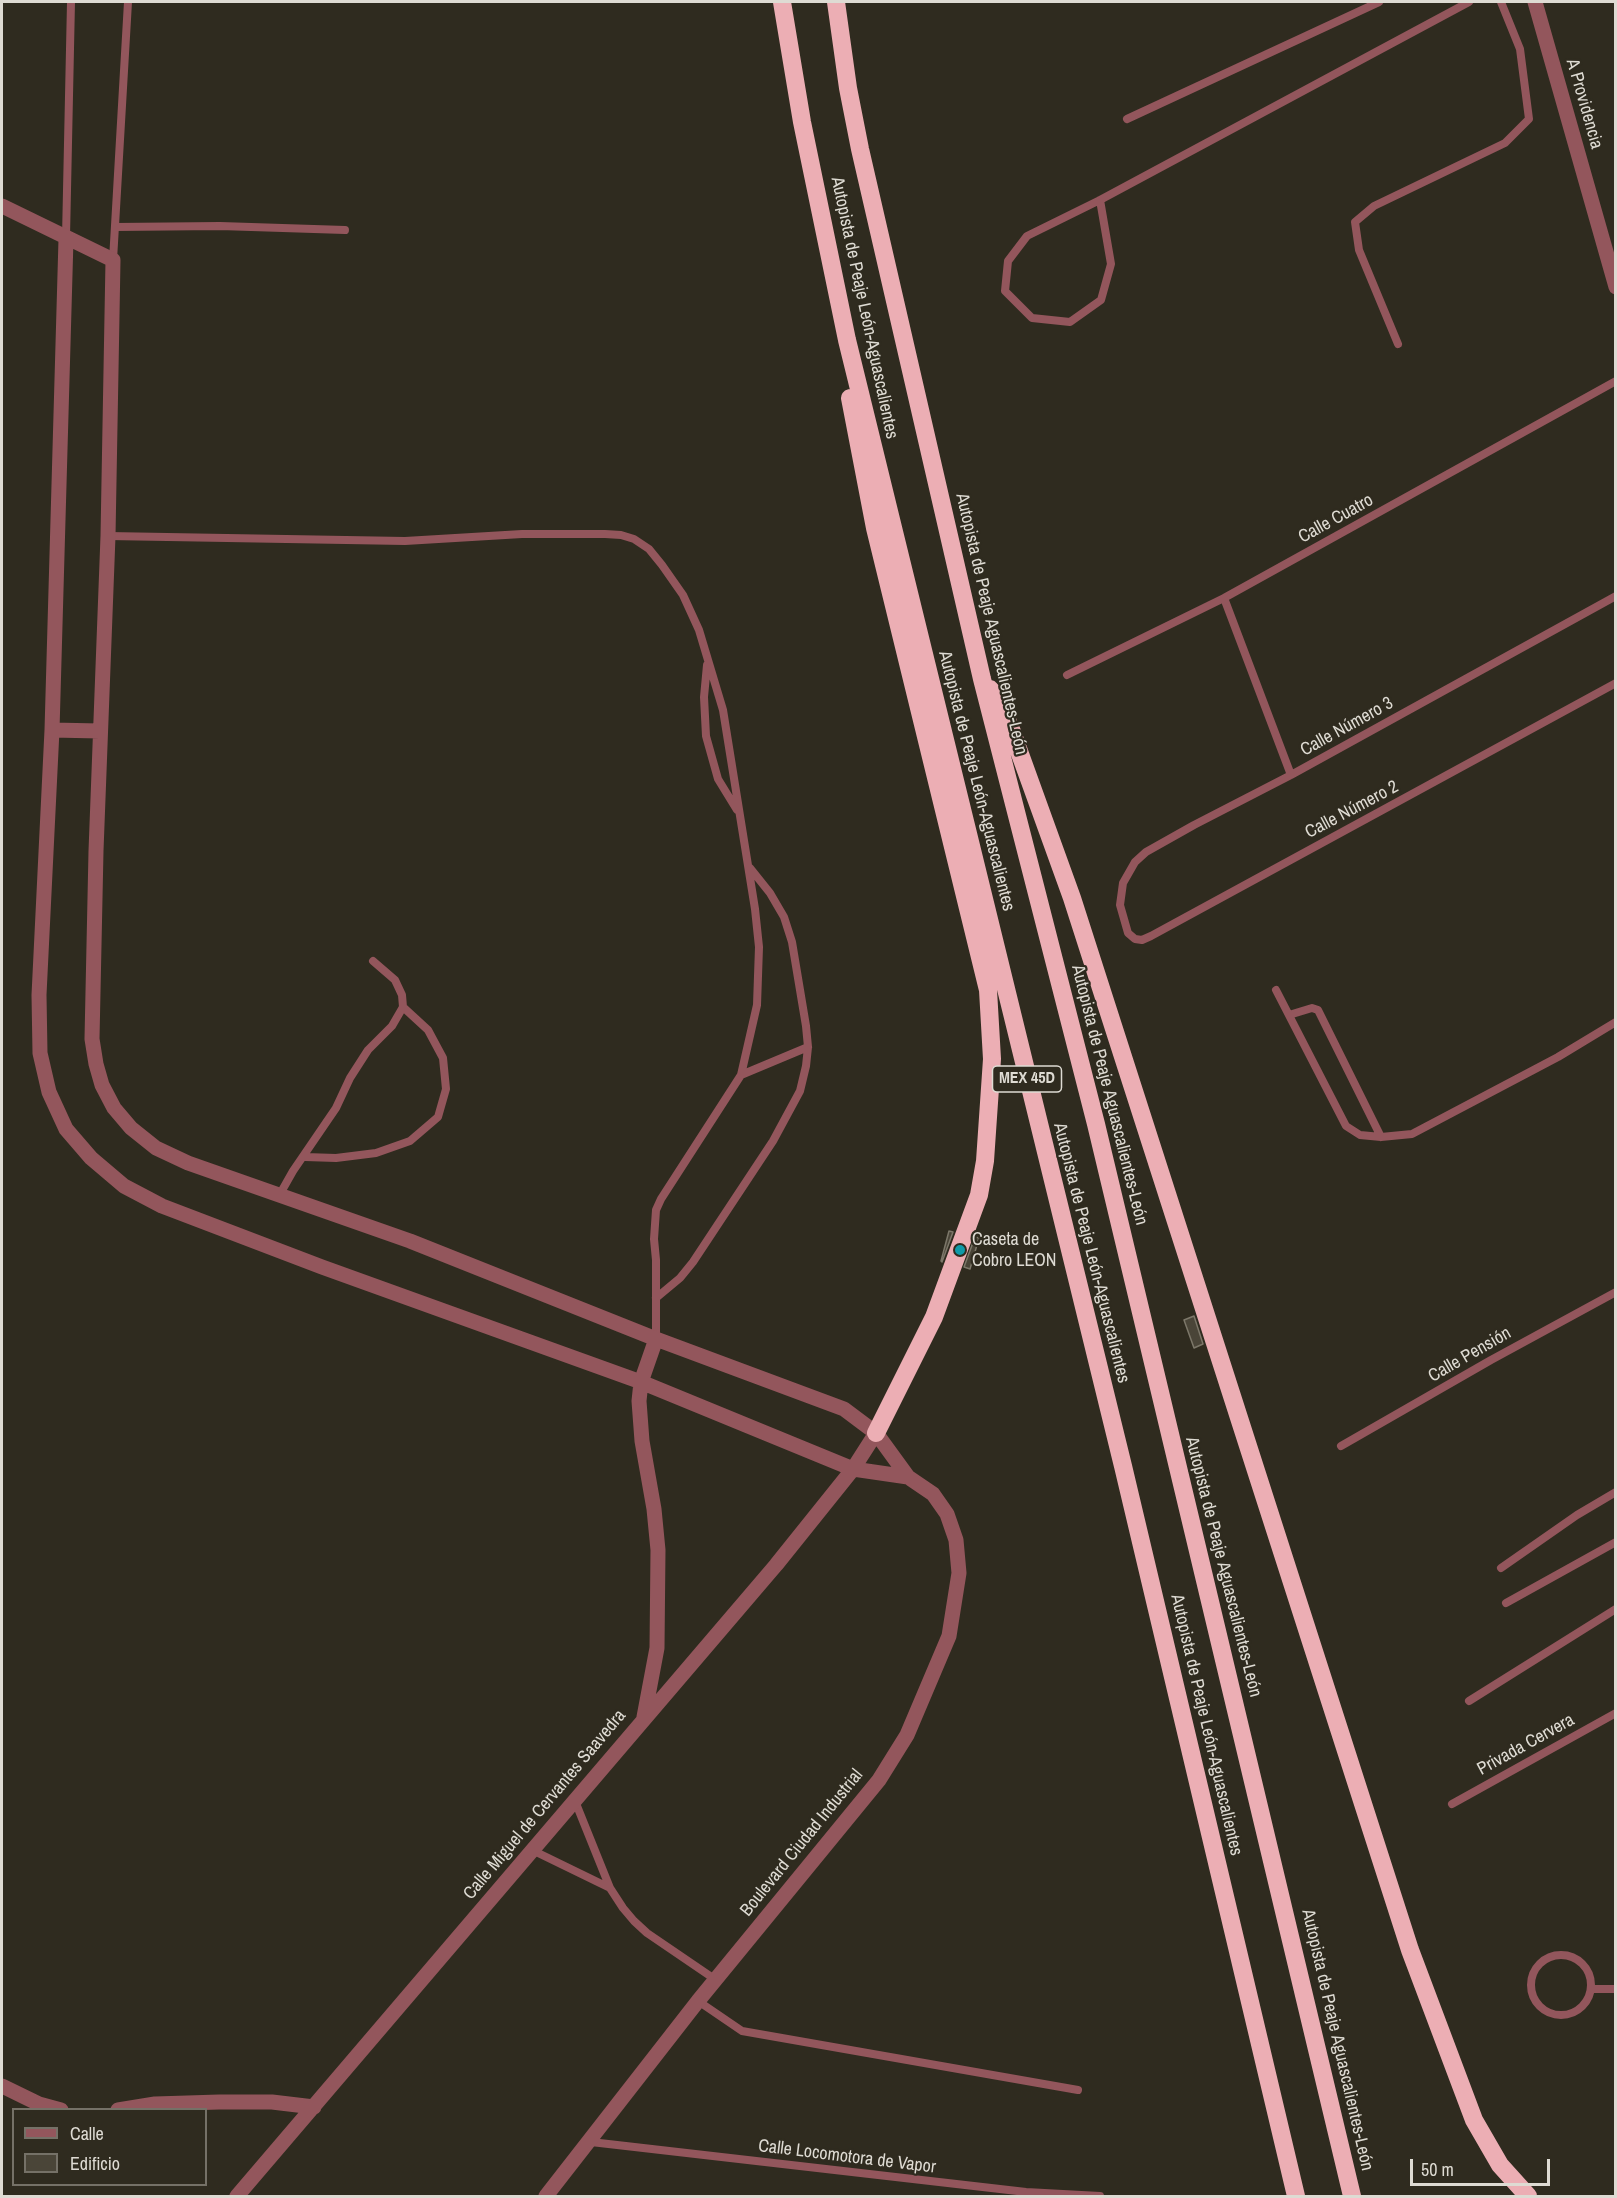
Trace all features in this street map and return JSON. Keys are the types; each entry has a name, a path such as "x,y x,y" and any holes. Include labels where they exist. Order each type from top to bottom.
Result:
{"highway":[{"name":"Autopista de Peaje León-Aguascalientes","path":"782,2 802,122 847,340 1123,1466 1296,2196"},
{"name":"Autopista de Peaje Aguascalientes-León","path":"836,2 848,88 860,149 982,679 1096,1124 1352,2196"},
{"path":"847,340 846,370 856,439 875,528 988,990 992,1059 985,1161 979,1195 934,1317 876,1432"},
{"path":"982,679 998,699 1011,729 1075,909 1410,1950 1474,2120 1500,2165 1528,2196"}],"street":[{"name":"A Providencia","path":"1535,2 1616,287"},
{"path":"2,206 113,260"},
{"name":"Boulevard Ciudad Industrial","path":"66,239 52,729 39,995 40,1053 49,1092 66,1129 91,1158 124,1186 162,1206 333,1271 641,1382 853,1469 908,1477"},
{"name":"Boulevard Ciudad Industrial","path":"113,260 108,536 100,731 92,1040 102,1085 114,1108 131,1128 156,1148 224,1177 280,1194 410,1241 656,1339 844,1409 876,1432 908,1477 933,1494 946,1514 956,1540 959,1573 949,1636 907,1735 879,1780 698,2001 591,2142 546,2196"},
{"path":"52,729 100,731"},
{"path":"644,1717 657,1648 658,1550 640,1419 641,1382 656,1339"},
{"name":"Calle Miguel de Cervantes Saavedra","path":"237,2196 776,1565 853,1469 876,1432"},
{"path":"2,2086 39,2104 57,2108"},
{"path":"125,2108 155,2104 219,2102 272,2102 314,2107"}],"lane":[{"path":"66,239 70,2"},
{"path":"113,260 128,2"},
{"path":"1128,119 1379,2"},
{"path":"1100,200 1111,264 1101,300 1070,322 1032,318 1005,291 1008,261 1027,236 1100,200 1469,2"},
{"path":"1398,344 1359,250 1355,222 1374,206 1505,143 1529,119 1520,49 1501,2"},
{"path":"115,227 220,226 345,230"},
{"name":"Calle Cuatro","path":"1067,675 1224,598 1616,381"},
{"path":"108,536 405,542 522,534 621,535 634,539 649,549 662,565 683,596 699,630 723,710 759,947 757,1005 741,1075 661,1198 656,1210 654,1239 656,1339"},
{"name":"Calle Número 3","path":"1120,905 1123,884 1128,873 1146,852 1616,596"},
{"path":"1224,598 1291,775"},
{"path":"708,660 704,697 706,736 718,779 740,815"},
{"name":"Calle Número 2","path":"1120,905 1128,933 1135,939 1142,940 1616,683"},
{"path":"656,1298 681,1278 693,1262 773,1141 800,1091 808,1047 798,969 784,917 770,892 748,866"},
{"path":"280,1194 336,1108 350,1078 368,1050 392,1026 403,1007 402,995 395,980 373,960"},
{"path":"1276,990 1346,1126 1360,1135 1381,1137 1412,1134 1435,1124 1558,1057 1616,1022"},
{"path":"305,1157 336,1158 376,1153 410,1140 438,1117 446,1089 443,1058 428,1030 403,1007"},
{"path":"1289,1015 1312,1008 1318,1010 1381,1137"},
{"path":"741,1075 808,1047"},
{"name":"Calle Pensión","path":"1341,1446 1616,1292"},
{"path":"1501,1568 1577,1515 1616,1492"},
{"path":"1506,1603 1616,1542"},
{"path":"1469,1701 1616,1608"},
{"name":"Privada Cervera","path":"1452,1804 1616,1713"},
{"path":"575,1801 610,1888 634,1921 647,1933 716,1980"},
{"path":"534,1851 610,1888"},
{"path":"1564,1956 1581,1963 1587,1971 1591,1989 1583,2006 1567,2015 1558,2015 1541,2007 1532,1991 1532,1982 1539,1965 1546,1959 1564,1956"},
{"path":"1591,1989 1616,1989"},
{"path":"698,2001 742,2031 1078,2090"},
{"name":"Calle Locomotora de Vapor","path":"591,2142 1026,2192 1100,2196"}],"building":[{"path":"949,1231 953,1232 942,1262 941,1261"},
{"path":"975,1237 979,1238 970,1269 964,1267"},
{"path":"1194,1316 1203,1344 1194,1348 1184,1320"}],"place":[{"name":"Caseta de Cobro LEON","path":"960,1250"}]}
